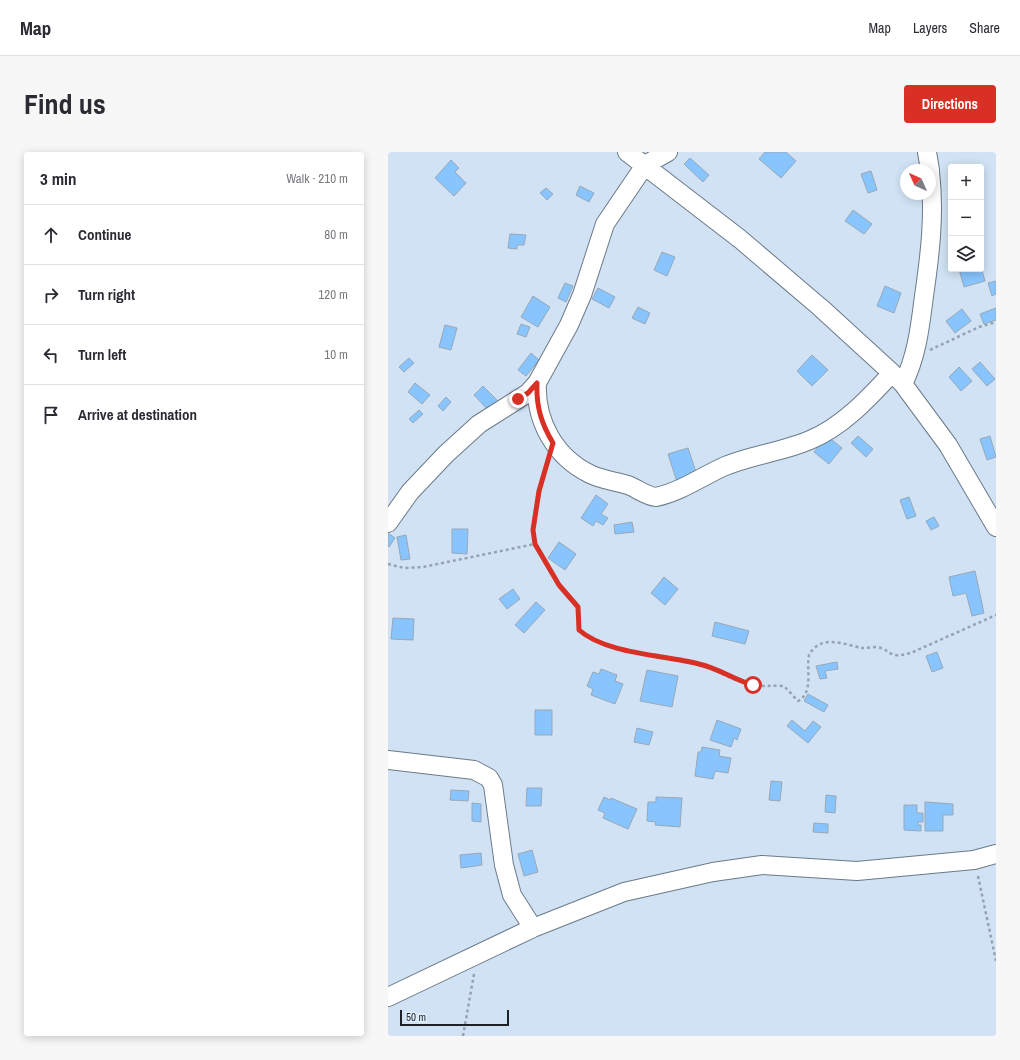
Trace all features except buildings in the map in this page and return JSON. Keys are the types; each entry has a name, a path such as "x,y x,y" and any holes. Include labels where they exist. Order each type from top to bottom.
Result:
{"street":[{"path":"627,152 740,239 821,308 898,379 948,445 996,527"},
{"path":"388,523 410,492 446,454 479,424 528,393 537,383 569,325 582,295 605,224 645,165 668,152"},
{"path":"927,152 929,164"},
{"path":"537,383 536,400 544,428 553,443 564,455 590,474 626,484 651,496 663,495 722,467 809,441 825,433 877,389 898,379 915,357 927,277 933,200"},
{"path":"388,760 474,770 489,778 493,785 504,865 512,895 533,928"},
{"path":"388,997 533,928 624,892 713,872 762,865 857,872 974,860 996,854"}],"path":[{"path":"915,357 979,327 996,322"},
{"path":"553,443 539,491 533,530 535,544 559,585 578,607 579,630 586,636 633,652 699,664 747,684 763,687 784,686 798,701 804,697 808,690 809,655 811,650 826,642 834,641 864,648 881,648 892,654 899,655 913,652 996,615"},
{"path":"388,564 404,568 423,567 535,544"},
{"path":"974,860 996,961"},
{"path":"463,1036 478,953"}],"route":[{"path":"518,399 528,393 537,383 536,400 538,411 544,428 553,443 539,491 534,516 533,530 535,544 559,585 578,607 579,630 586,636 633,652 699,664 741,682 753,685"}]}
